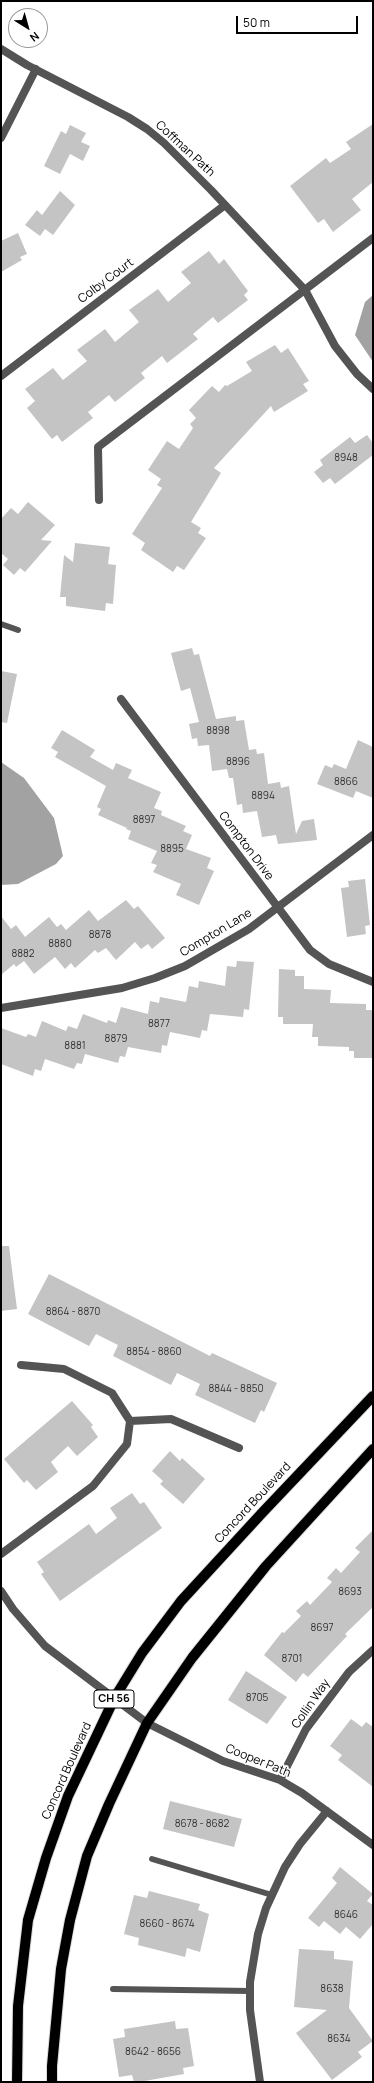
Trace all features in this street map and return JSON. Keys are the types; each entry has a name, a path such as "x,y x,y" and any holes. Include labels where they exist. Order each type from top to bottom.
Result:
{"main road":[{"name":"Concord Boulevard","path":"17,2082 18,2006 28,1920 46,1858 68,1796 115,1697 142,1653 181,1601 262,1512 373,1396"},
{"path":"52,2082 52,2066 61,1969 70,1920 87,1856 109,1804 147,1723 192,1658 266,1566 373,1449"}],"street":[{"name":"Coffman Path","path":"1,49 36,70 147,129 225,205 304,290 335,346 357,374 373,389"},
{"path":"1,138 36,70"},
{"name":"Colby Court","path":"1,376 225,205"},
{"path":"99,500 98,447 373,238"},
{"name":"Compton Drive","path":"122,699 303,942 320,958 341,970 373,982"},
{"name":"Compton Lane","path":"1,1008 122,988 155,978 204,957 249,929 373,835"},
{"path":"1,1554 93,1486 127,1444 130,1422 112,1393 64,1369 21,1365"},
{"path":"130,1422 171,1419 239,1448"},
{"name":"Cooper Path","path":"1,1591 13,1609 45,1646 115,1697 147,1723 224,1760 280,1780 327,1811 373,1845"},
{"name":"Collin Way","path":"280,1780 306,1729 349,1672 373,1650"},
{"path":"260,2082 253,2037 250,1991 253,1956 258,1934 272,1895 300,1844 327,1811"}],"lane":[{"path":"1,624 18,630"},
{"path":"152,1859 272,1895"},
{"path":"113,1989 250,1991"}],"shaded area":[{"path":"373,295 373,362 355,335 365,302"},
{"path":"1,762 24,778 54,818 63,856 56,864 18,884 1,885"}],"building":[{"path":"373,124 373,182 352,199 361,210 333,232 324,219 318,223 290,186 326,158 330,163 351,149 346,142"},
{"path":"70,125 86,133 81,142 90,146 83,161 70,154 60,174 44,166 61,131 66,134"},
{"path":"60,191 75,205 53,235 45,229 40,236 25,225 37,210 42,215"},
{"path":"18,233 27,254 20,257 22,260 1,272 1,241"},
{"path":"209,251 219,264 224,259 248,291 244,295 248,300 218,323 213,317 193,334 198,339 167,363 162,356 141,373 145,378 115,402 109,395 88,412 93,418 62,442 57,435 52,439 27,408 35,401 25,389 53,368 63,380 87,361 77,350 105,329 115,342 139,322 129,310 158,289 168,302 191,283 181,272"},
{"path":"275,345 281,353 288,348 309,381 303,384 308,391 274,412 271,406 214,468 221,473 191,522 201,528 198,533 206,538 184,570 177,566 173,572 141,550 145,543 132,534 162,488 157,485 161,479 148,470 167,441 179,449 193,428 190,424 196,418 189,410 212,386 219,392 225,385 227,386 252,371 246,362"},
{"path":"367,435 373,443 373,455 335,484 330,478 323,483 314,472 323,465 320,460 350,437 355,443"},
{"path":"28,502 55,525 41,540 52,541 25,572 20,568 14,575 3,565 8,559 1,553 1,519 11,508 18,514"},
{"path":"75,543 110,547 108,564 116,565 113,604 106,603 105,611 66,606 66,597 60,597 64,555 73,562"},
{"path":"192,648 194,655 199,654 216,719 236,716 236,721 244,720 249,750 256,749 257,754 264,753 268,784 280,782 281,788 289,786 296,834 302,821 314,819 317,840 278,844 276,835 262,837 257,811 243,813 242,804 237,805 233,778 229,778 227,769 212,771 209,745 198,746 197,738 192,739 189,724 199,722 190,688 181,691 171,653"},
{"path":"1,671 17,674 7,723 1,722"},
{"path":"62,730 95,750 90,757 113,770 116,763 132,770 128,778 161,792 154,808 162,811 161,815 186,826 183,831 192,835 186,849 211,858 207,868 214,871 199,905 176,895 181,884 153,872 157,865 151,863 157,851 128,839 131,831 98,815 101,809 97,807 106,786 55,757 58,752 51,748"},
{"path":"358,740 373,747 373,798 356,791 353,798 317,784 325,765 332,768 334,764 346,769"},
{"path":"365,879 370,925 365,926 366,934 347,937 341,888 349,887 348,881"},
{"path":"126,900 134,909 138,906 165,938 152,949 148,944 141,949 135,942 116,960 106,948 98,953 95,950 75,968 71,963 65,969 55,957 34,974 24,961 16,967 14,964 1,975 1,916 11,929 16,925 25,937 49,917 57,927 61,924 66,930 89,910 98,921"},
{"path":"237,961 254,962 249,1010 244,1009 243,1017 210,1014 207,1031 202,1030 200,1038 170,1032 167,1046 162,1045 161,1053 128,1047 125,1057 120,1056 118,1063 85,1054 82,1064 77,1063 74,1069 45,1059 41,1071 35,1069 33,1076 1,1064 1,1028 26,1037 28,1034 36,1037 42,1021 66,1031 68,1026 77,1029 83,1014 107,1023 108,1020 116,1023 121,1007 148,1014 150,1001 159,1003 160,997 186,1002 189,986 198,988 199,981 225,986 227,966 236,967"},
{"path":"279,969 295,970 295,976 304,976 304,989 331,990 330,1003 366,1004 366,1010 373,1010 373,1058 354,1058 354,1051 349,1051 349,1047 318,1046 318,1037 312,1037 313,1024 283,1024 283,1017 278,1017"},
{"path":"1,1246 9,1246 17,1309 1,1311"},
{"path":"49,1274 210,1356 212,1353 277,1383 264,1412 261,1410 255,1423 195,1395 200,1384 177,1373 171,1385 113,1356 118,1345 96,1334 89,1346 28,1314"},
{"path":"72,1401 93,1425 91,1427 98,1437 77,1456 68,1446 51,1462 58,1472 36,1490 27,1480 24,1483 4,1459"},
{"path":"170,1451 180,1461 182,1458 205,1479 183,1504 160,1484 163,1481 152,1471"},
{"path":"132,1493 140,1504 144,1502 162,1528 60,1601 41,1574 44,1572 37,1562 89,1524 96,1534 117,1518 110,1508"},
{"path":"373,1530 373,1607 345,1634 347,1636 308,1677 303,1673 296,1682 264,1655 282,1632 284,1633 301,1616 296,1611 307,1601 310,1605 332,1582 327,1578 336,1568 341,1573 360,1552 355,1548"},
{"path":"246,1671 287,1697 267,1724 228,1700"},
{"path":"351,1719 362,1727 366,1722 373,1727 373,1787 338,1760 342,1755 330,1746"},
{"path":"170,1801 242,1819 234,1847 163,1829"},
{"path":"340,1867 373,1894 367,1901 373,1905 373,1924 360,1939 346,1927 340,1934 324,1921 319,1927 308,1918 337,1883 332,1878"},
{"path":"149,1891 200,1904 198,1910 209,1914 200,1952 187,1948 185,1957 138,1945 139,1938 124,1934 134,1895 147,1898"},
{"path":"299,1949 334,1951 334,1959 353,1961 349,2008 373,2041 358,2052 362,2057 332,2080 296,2033 327,2010 294,2007"},
{"path":"175,2021 176,2029 188,2028 194,2066 183,2068 184,2074 139,2082 134,2082 132,2075 119,2077 113,2039 125,2037 124,2029"}]}
